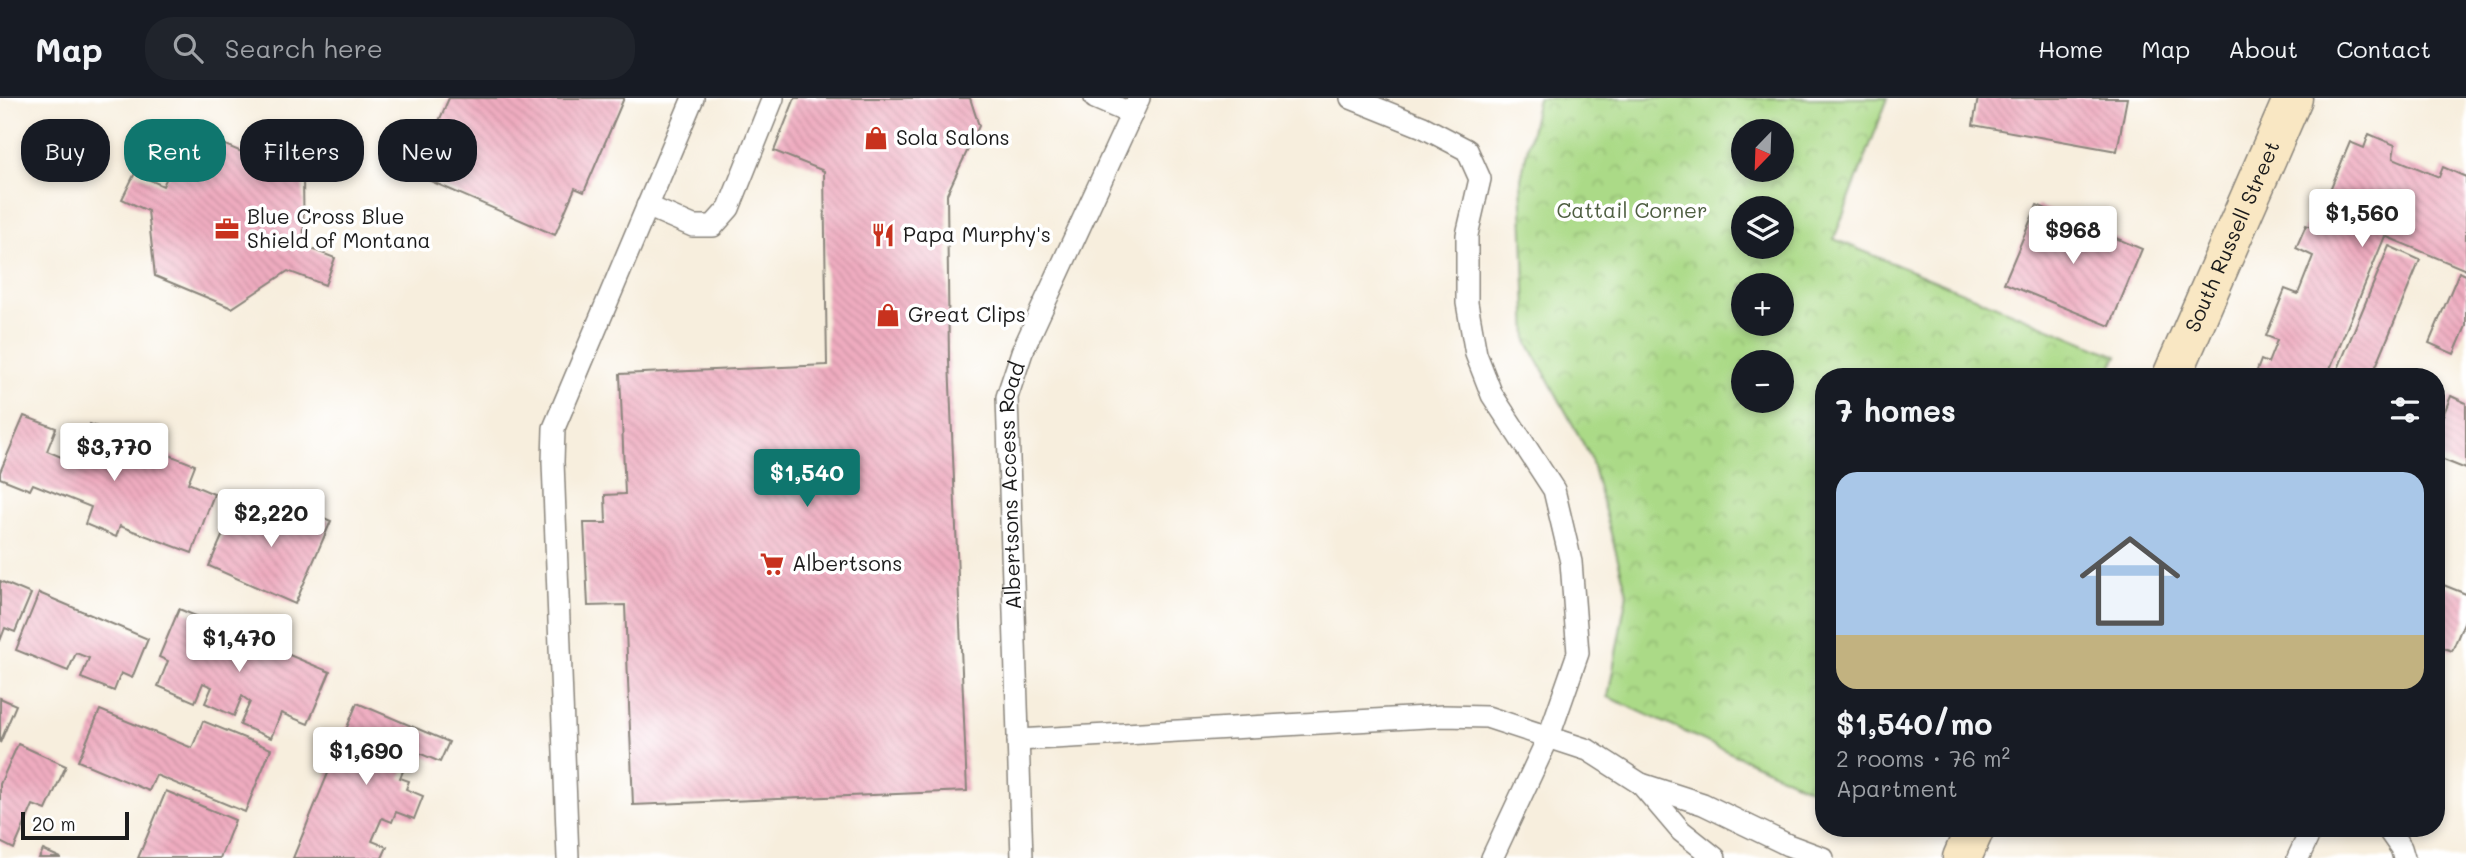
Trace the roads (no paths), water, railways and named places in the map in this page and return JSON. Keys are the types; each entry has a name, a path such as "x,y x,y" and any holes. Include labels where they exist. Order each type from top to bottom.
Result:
{"main road":[{"name":"South Russell Street","path":"2175,368 2293,98"}],"lane":[{"path":"568,858 553,462 554,428 692,98"},
{"path":"647,206 693,226 713,226 729,208 773,98"},
{"path":"1095,98 1135,106"},
{"path":"1351,98 1423,127 1467,150 1480,179 1467,235 1467,303 1476,354 1492,395 1554,490 1571,562 1578,653 1549,736 1492,858"},
{"name":"Albertsons Access Road","path":"1022,858 1007,397 1022,352 1135,106"},
{"path":"1018,740 1444,716 1486,717 1588,750 1641,783 1703,804 1788,845 1823,858"},
{"path":"1641,783 1681,831 1715,858"},
{"path":"2298,858 2308,837"},
{"path":"2394,837 2402,848 2404,858"}],"place":[{"name":"Sola Salons","path":"876,138"},
{"name":"Blue Cross Blue Shield of Montana","path":"227,229"},
{"name":"Papa Murphy's","path":"883,235"},
{"name":"Great Clips","path":"888,315"},
{"name":"Albertsons","path":"772,564"}],"park label":[{"name":"Cattail Corner","path":"1632,211"}]}
